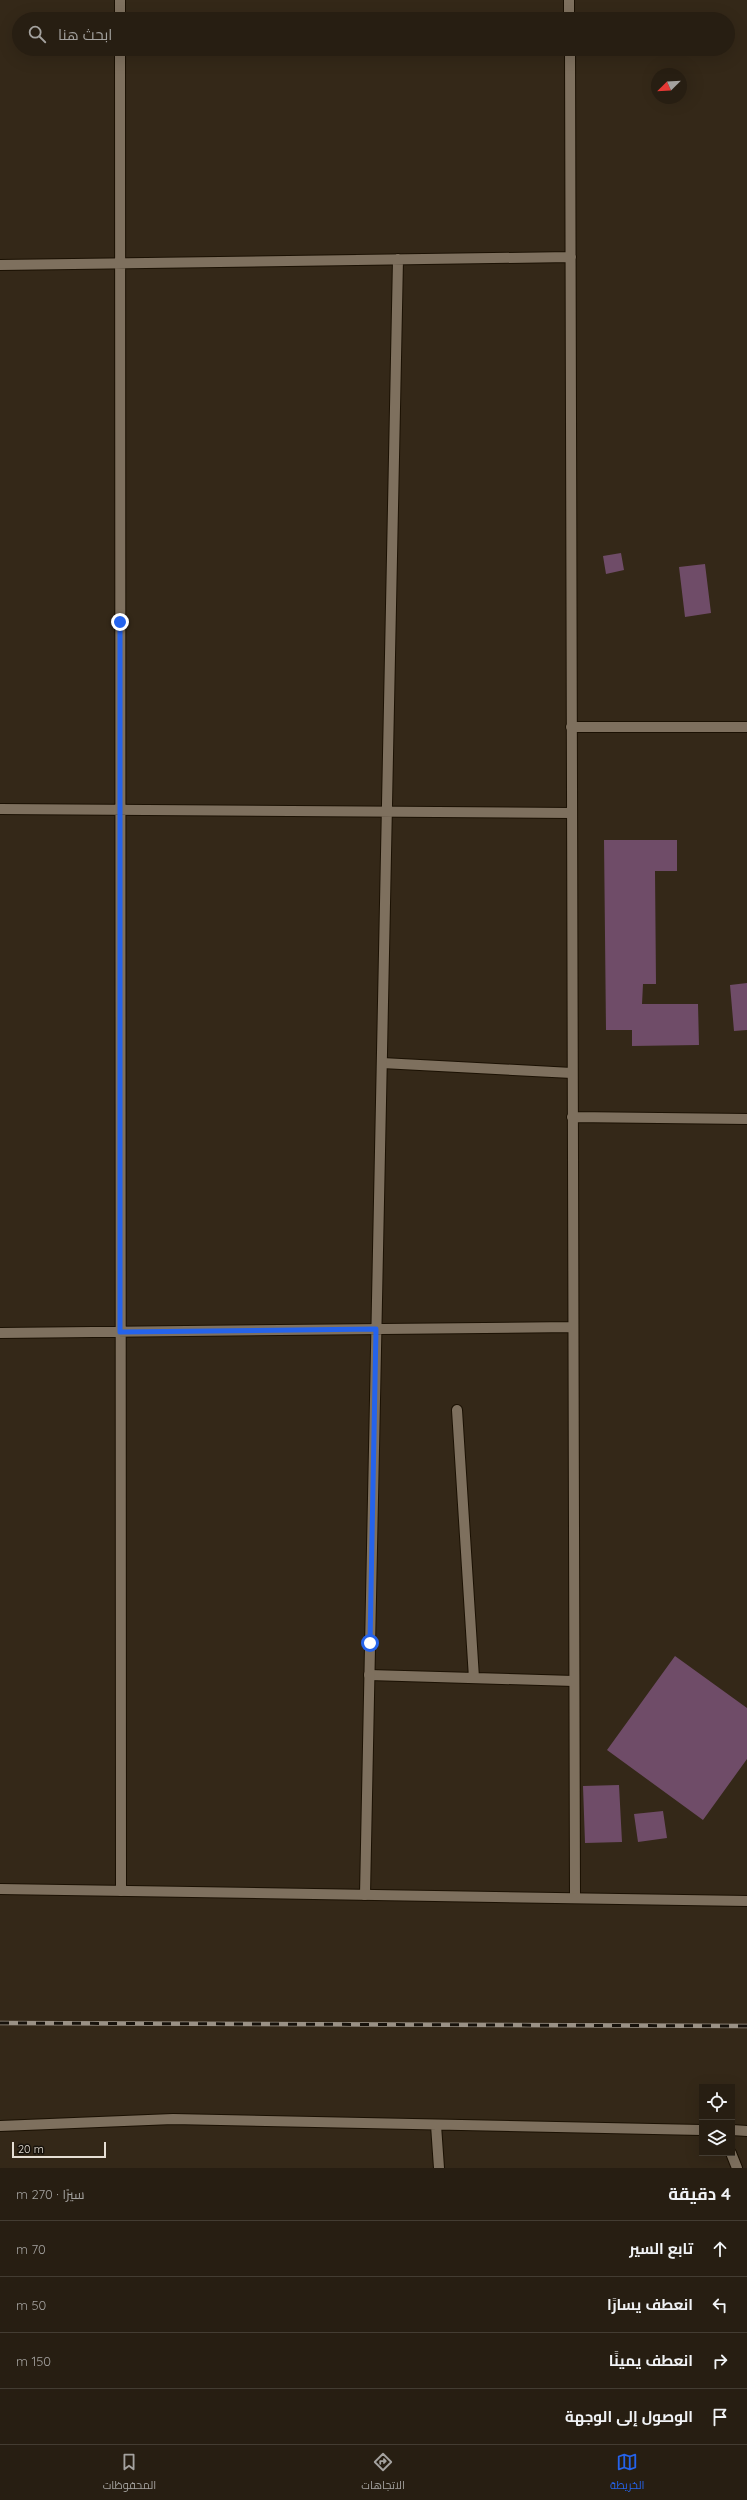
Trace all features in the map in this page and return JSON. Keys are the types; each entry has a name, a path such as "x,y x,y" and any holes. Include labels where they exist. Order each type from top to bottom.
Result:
{"street":[{"path":"120,0 120,12"},
{"path":"569,0 570,12"},
{"path":"120,56 121,1891"},
{"path":"570,56 575,1898"},
{"path":"0,265 571,257"},
{"path":"364,1895 398,259"},
{"path":"571,727 747,727"},
{"path":"0,809 571,813"},
{"path":"382,1063 572,1072"},
{"path":"572,1117 747,1119"},
{"path":"0,1334 573,1327"},
{"path":"457,1410 474,1678"},
{"path":"369,1675 574,1681"},
{"path":"0,1889 747,1901"},
{"path":"0,2126 173,2120 699,2130"},
{"path":"436,2125 439,2168"},
{"path":"735,2130 747,2131"},
{"path":"732,2156 737,2168"}],"building":[{"path":"621,553 624,570 606,574 603,556"},
{"path":"705,564 711,613 685,617 679,567"},
{"path":"604,840 677,840 677,871 655,871 656,984 643,984 642,1004 698,1004 699,1045 632,1046 632,1030 606,1030"},
{"path":"747,983 747,1030 734,1031 730,985"},
{"path":"675,1656 747,1708 747,1759 703,1820 607,1750"},
{"path":"619,1785 622,1842 585,1843 583,1786"},
{"path":"663,1811 667,1838 638,1842 634,1814"}],"railway":[{"path":"0,2023 747,2026"}],"route":[{"path":"120,622 120,1332 376,1329 370,1643"}]}
